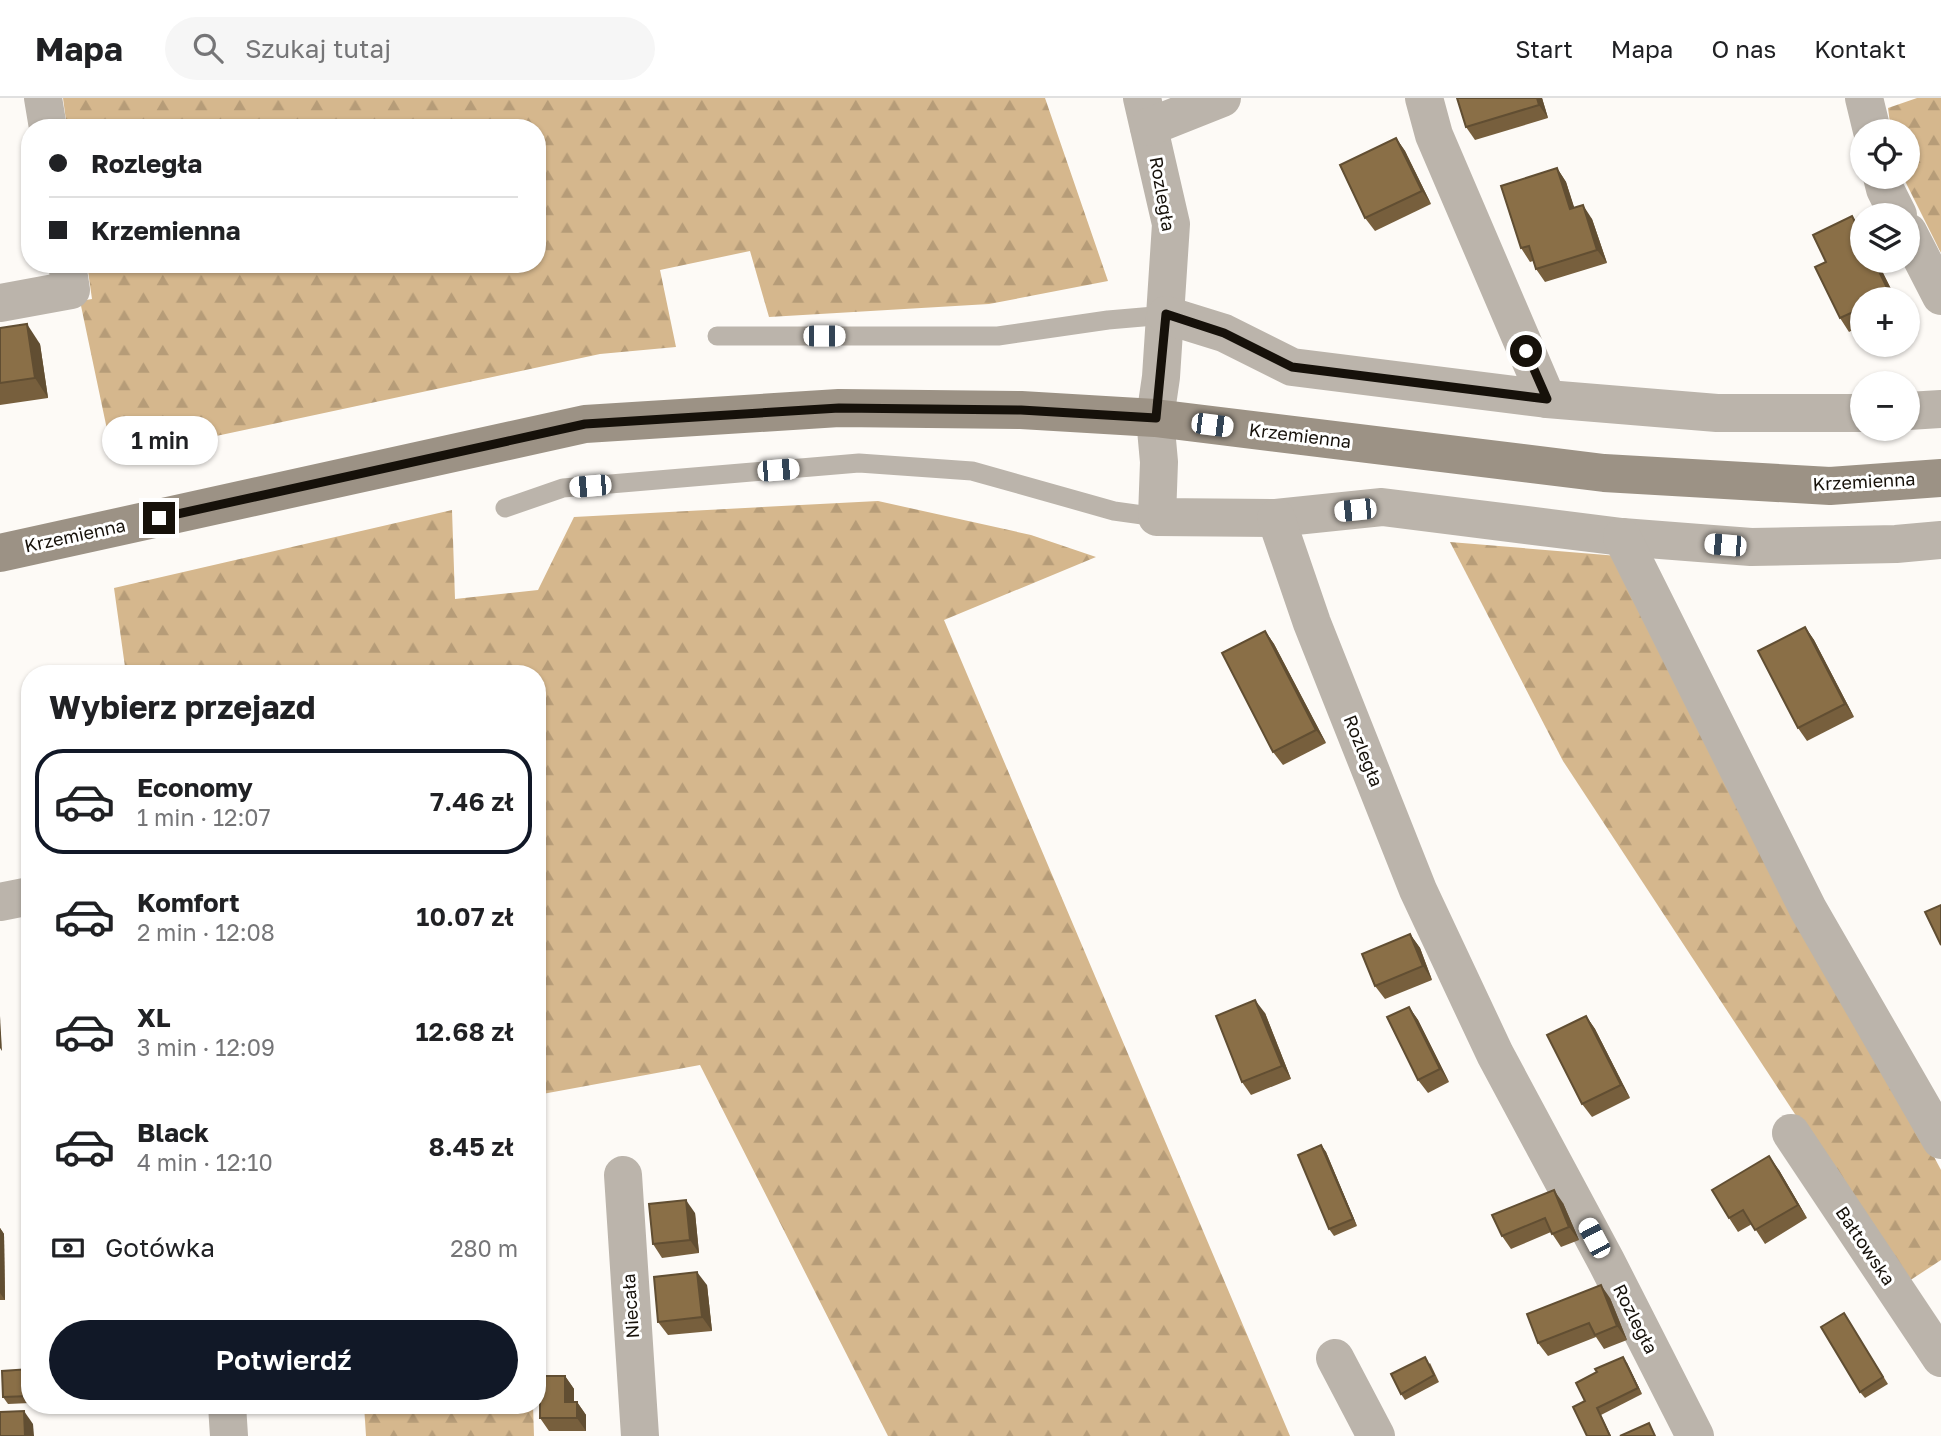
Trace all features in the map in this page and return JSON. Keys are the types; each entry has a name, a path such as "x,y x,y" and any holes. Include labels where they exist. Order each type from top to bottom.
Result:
{"main road":[{"name":"Krzemienna","path":"0,553 585,424 839,408 1021,410 1156,418 1604,473 1830,486 1941,478"}],"street":[{"path":"43,98 46,119"},
{"name":"Rozległa","path":"1157,517 1159,462 1156,418 1171,224 1146,113 1222,98"},
{"path":"1424,98 1434,135 1547,399"},
{"path":"1864,98 1869,119"},
{"path":"1920,255 1941,296"},
{"path":"0,303 69,277"},
{"path":"1166,314 1224,333 1292,367 1547,399 1717,413 1850,413"},
{"path":"1920,410 1941,409"},
{"path":"1157,517 1276,519 1382,507 1622,537 1751,547 1896,544 1941,540"},
{"name":"Rozległa","path":"1276,519 1312,623 1418,890 1495,1054 1606,1261 1695,1436"},
{"path":"1622,537 1808,909 1941,1140"},
{"path":"0,902 21,898"},
{"name":"Bałtowska","path":"1791,1133 1941,1358"},
{"name":"Niecała","path":"623,1175 640,1436"},
{"path":"1335,1358 1376,1436"},
{"path":"228,1414 229,1436"}],"lane":[{"path":"717,336 998,336 1166,314"},
{"path":"505,508 563,488 859,463 972,471 1114,511 1157,517"}],"green space":[{"path":"63,98 1045,98 1108,281 989,304 769,317 750,251 660,270 676,347 600,354 113,458 80,301 92,299 88,273 546,273 546,119 66,119"},
{"path":"1917,98 1941,98 1941,253 1920,211 1920,203 1916,203 1909,189 1920,189 1920,119 1889,119 1888,108"},
{"path":"878,501 1031,535 1096,557 944,620 1290,1436 888,1436 700,1065 546,1093 546,665 125,665 114,588 452,510 455,599 538,590 574,517"},
{"path":"1450,542 1618,556 1941,1170 1941,1260 1906,1283 1563,761"},
{"path":"365,1414 533,1414 534,1436 366,1436"}],"building":[{"path":"1457,98 1537,98 1539,105 1466,127"},
{"path":"1396,138 1422,191 1365,218 1340,165"},
{"path":"1557,168 1570,209 1583,205 1597,250 1536,269 1529,246 1521,248 1501,186"},
{"path":"1850,217 1850,273 1880,273 1887,287 1850,287 1850,313 1840,318 1815,267 1826,262 1813,235"},
{"path":"27,324 35,378 0,383 0,328"},
{"path":"1805,627 1845,704 1798,728 1758,651"},
{"path":"1265,631 1316,730 1273,752 1222,653"},
{"path":"1941,905 1941,945 1925,912"},
{"path":"1410,934 1423,966 1375,986 1362,954"},
{"path":"1255,1000 1282,1066 1242,1082 1216,1016"},
{"path":"1409,1007 1440,1069 1418,1080 1387,1017"},
{"path":"1586,1016 1621,1085 1582,1104 1547,1035"},
{"path":"1321,1145 1353,1219 1329,1229 1298,1155"},
{"path":"1769,1156 1798,1205 1755,1230 1743,1210 1729,1218 1712,1190"},
{"path":"1554,1190 1569,1227 1552,1234 1545,1218 1502,1236 1492,1215"},
{"path":"686,1200 690,1240 653,1244 649,1204"},
{"path":"697,1272 702,1317 658,1322 654,1277"},
{"path":"1601,1285 1617,1326 1595,1335 1589,1323 1538,1343 1527,1314"},
{"path":"1844,1313 1883,1377 1860,1392 1821,1327"},
{"path":"1425,1357 1434,1375 1401,1394 1391,1374"},
{"path":"1623,1357 1638,1388 1597,1408 1610,1436 1587,1436 1573,1407 1585,1401 1576,1383 1597,1372 1595,1369"},
{"path":"21,1370 21,1396 3,1397 2,1371"},
{"path":"546,1376 565,1376 565,1402 577,1402 577,1418 540,1418 540,1414 546,1414"},
{"path":"21,1411 21,1414 24,1414 25,1436 0,1436 0,1412"},
{"path":"1649,1423 1655,1436 1620,1436"}],"route":[{"path":"159,518 585,424 839,408 1021,410 1156,418 1166,314 1224,333 1292,367 1547,399 1526,351"}]}
